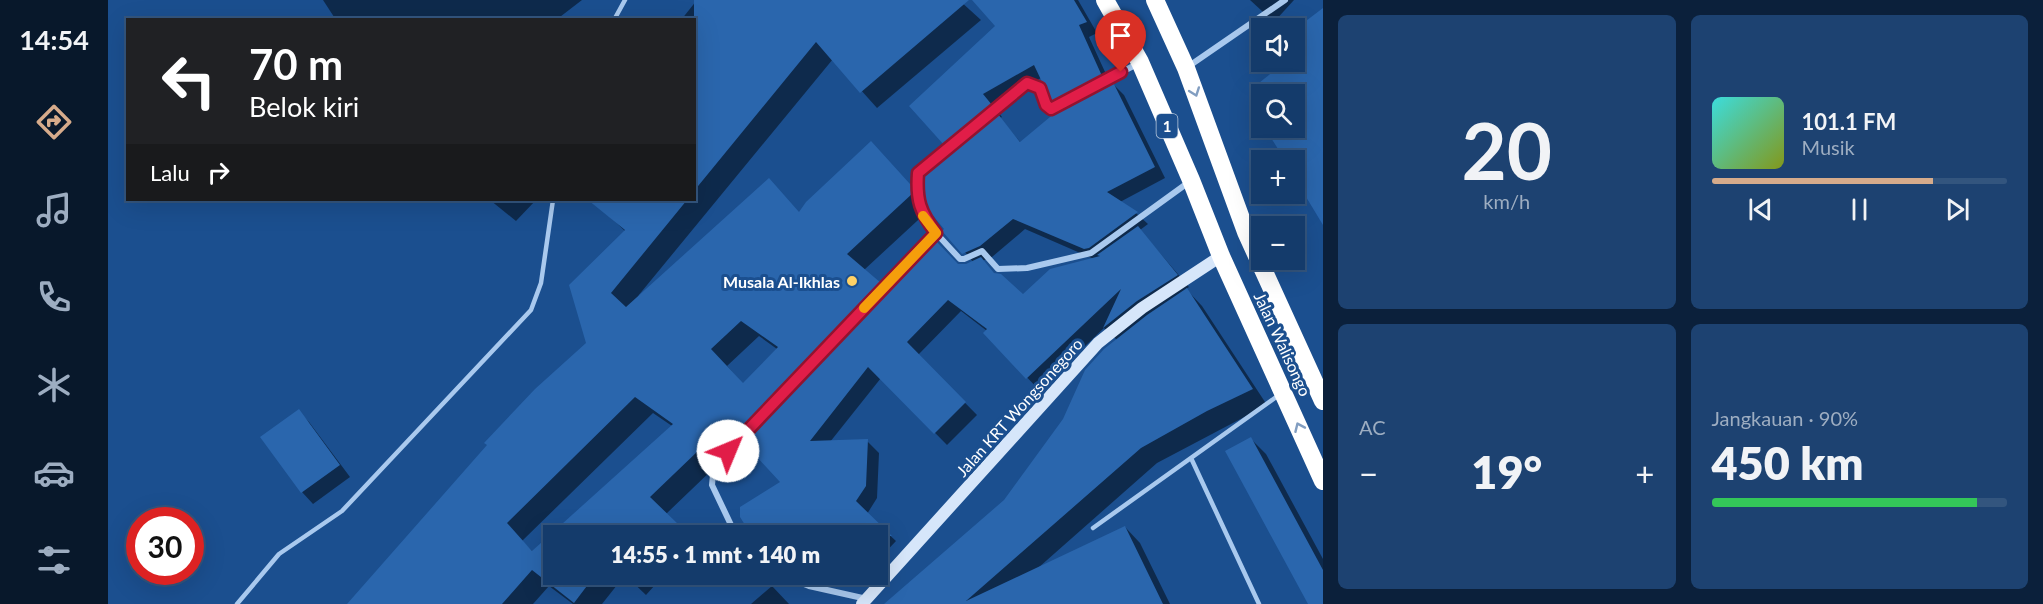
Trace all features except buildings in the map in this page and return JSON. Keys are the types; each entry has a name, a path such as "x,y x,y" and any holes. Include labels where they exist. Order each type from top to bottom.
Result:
{"highway":[{"name":"1","path":"1105,0 1140,62 1221,256"},
{"name":"1","path":"1155,0 1186,68"},
{"name":"Jalan Walisongo","path":"1186,68 1246,232 1323,401"},
{"name":"Jalan Walisongo","path":"1221,256 1323,481"}],"street":[{"path":"1186,68 1285,0"},
{"path":"1140,62 1051,109 1046,105 1040,88 1027,83 918,173 917,185 922,214 960,259 981,251 998,269 1027,268 1091,253 1191,180"},
{"path":"732,525 712,485 714,464 936,233"},
{"name":"Jalan KRT Wongsonegoro","path":"864,602 1098,343 1142,308 1221,256"},
{"path":"807,585 864,602"}],"lane":[{"path":"615,18 625,0"},
{"path":"237,604 279,554 342,511 531,310 541,283 553,201"},
{"path":"1094,528 1233,426 1284,392"},
{"path":"1191,459 1260,604"}],"slow traffic":[{"path":"864,308 936,233 923,216"}],"place":[{"name":"Musala Al-Ikhlas","path":"852,281"}],"route":[{"path":"728,451 936,233 922,214 917,185 918,173 1027,83 1040,88 1046,105 1051,109 1121,72"}]}
